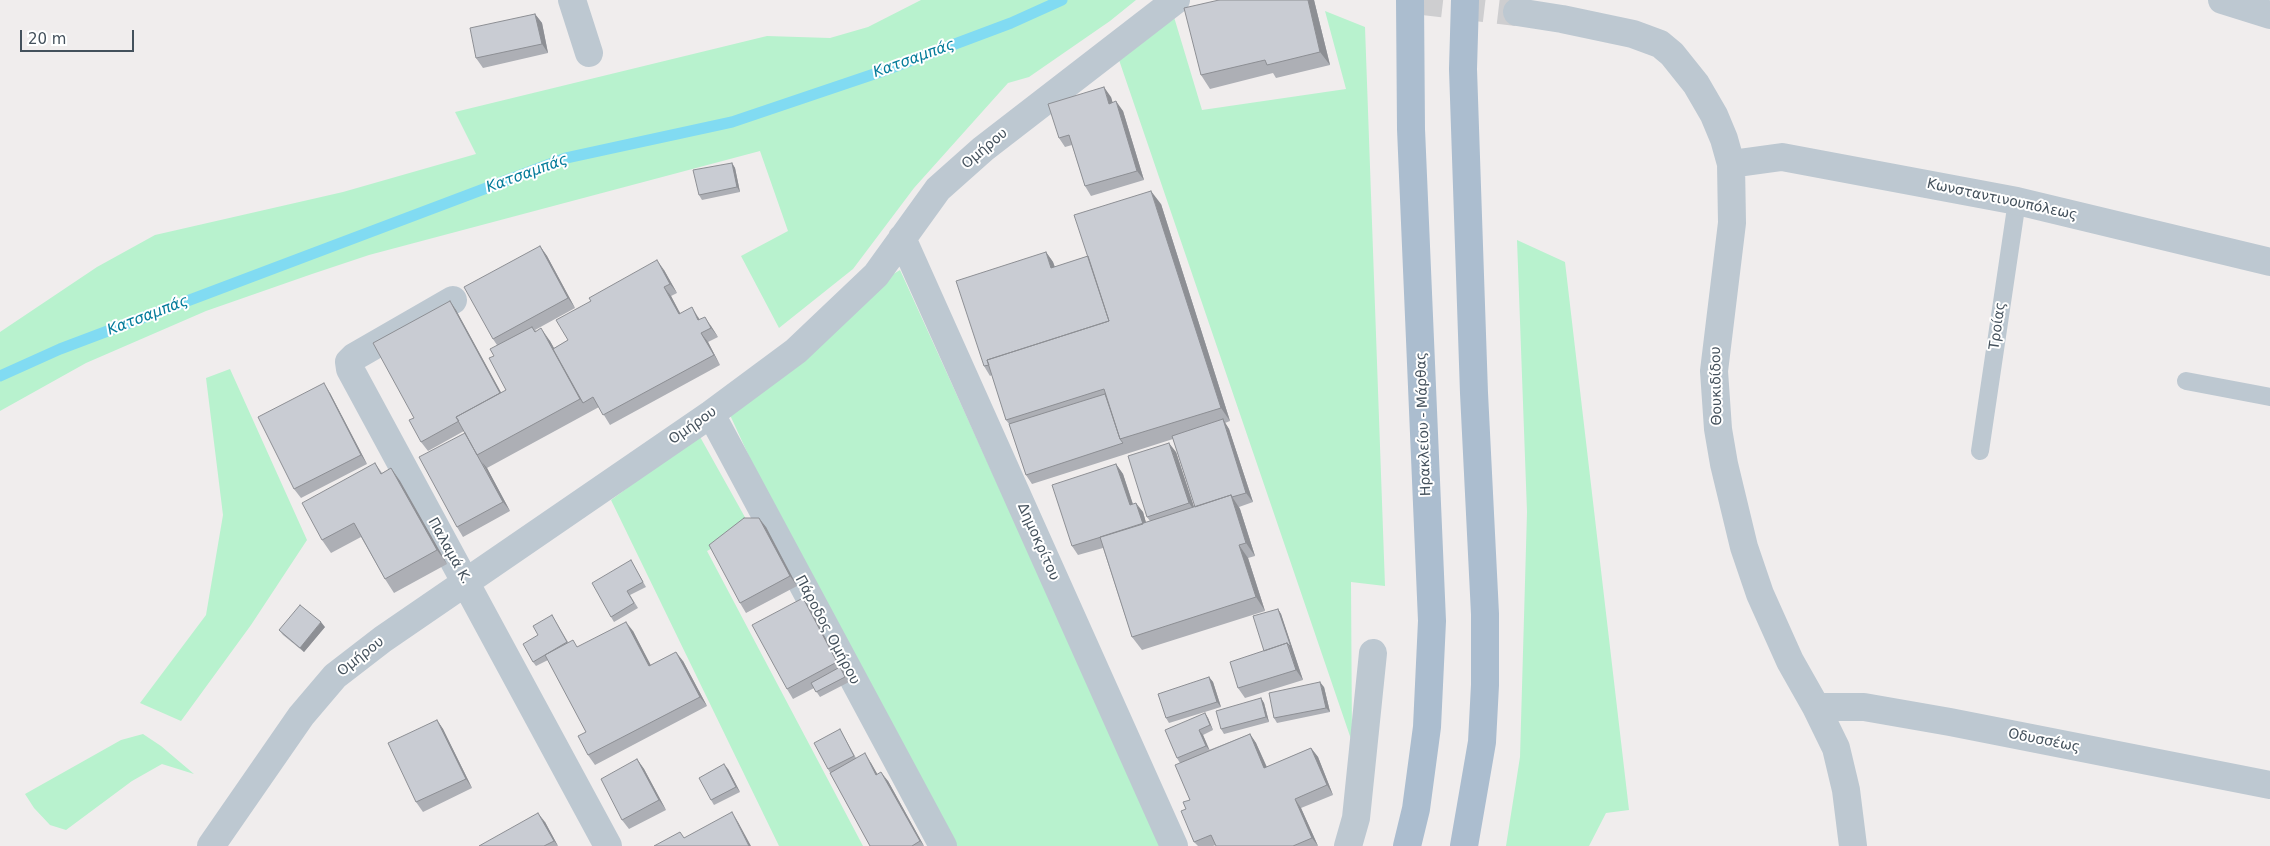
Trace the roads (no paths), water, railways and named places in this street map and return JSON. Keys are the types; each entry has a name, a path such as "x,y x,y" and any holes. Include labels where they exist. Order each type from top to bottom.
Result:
{"main road":[{"name":"Ηρακλείου - Μάρθας","path":"1407,846 1416,809 1428,727 1432,621 1411,129 1410,0"},
{"path":"1464,846 1482,742 1485,685 1485,614 1463,79 1465,0"}],"street":[{"path":"572,0 589,53"},
{"name":"Ομήρου","path":"211,846 301,716 335,676 383,639 466,584 711,414 796,351 876,274 938,189 984,149 1176,0"},
{"path":"2222,0 2270,15"},
{"name":"Θουκιδίδου","path":"1517,12 1545,8 1660,44 1672,54 1705,99 1724,139 1731,164 1732,223 1715,352 1718,429 1730,492 1760,594 1790,661 1833,741 1841,767 1853,846"},
{"name":"Κωνσταντινουπόλεως","path":"1731,164 1782,157 2017,201 2270,262"},
{"name":"Δημοκρίτου","path":"902,238 1174,846"},
{"name":"Παλαμά Κ.","path":"453,300 354,357 349,362 350,369 608,846"},
{"name":"Πάροδος Ομήρου","path":"711,414 944,846"},
{"path":"1348,846 1356,818 1373,654"},
{"name":"Οδυσσέως","path":"1816,707 1864,707 1883,710 2270,785"}],"lane":[{"name":"Τροίας","path":"1980,451 2017,201"},
{"path":"2186,381 2270,397"}],"waterway":[{"name":"Κατσαμπάς","path":"0,376 60,349 566,158 732,122 883,71 1011,23 1062,0"}],"tunnel":[{"path":"1415,0 1517,12"}]}
